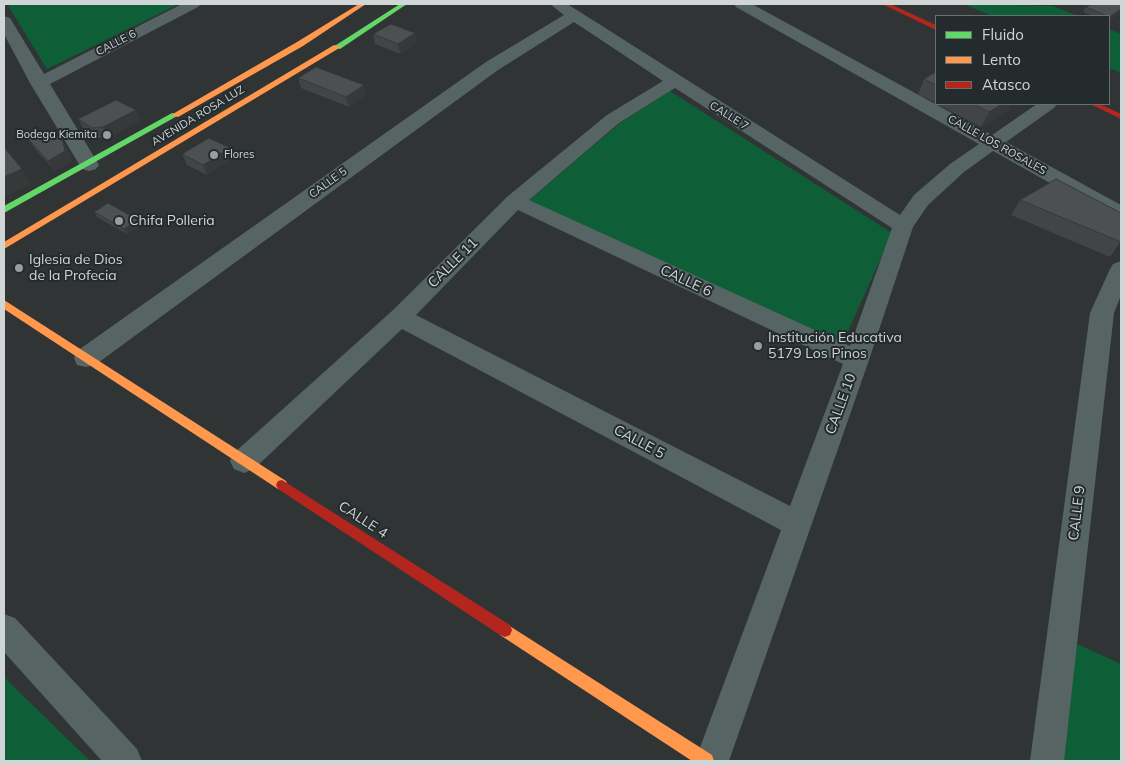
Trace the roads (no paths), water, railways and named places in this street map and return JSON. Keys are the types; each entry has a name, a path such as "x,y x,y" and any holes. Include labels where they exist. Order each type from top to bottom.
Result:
{"main road":[{"name":"AVENIDA ROSA LUZ","path":"4,210 89,165 300,44 363,4"},
{"name":"AVENIDA ROSA LUZ","path":"4,246 326,54 404,4"},
{"path":"886,4 935,28"},
{"path":"1096,105 1121,117"},
{"name":"CALLE 4","path":"4,304 706,761"}],"street":[{"name":"CALLE 6","path":"39,83 193,4"},
{"name":"CALLE 7","path":"557,4 675,82 903,226"},
{"name":"CALLE LOS ROSALES","path":"741,4 1121,214"},
{"name":"CALLE 5","path":"86,358 492,66 575,15"},
{"path":"4,21 89,165"},
{"name":"CALLE 11","path":"244,461 400,317 515,202 613,118 675,82"},
{"name":"CALLE 10","path":"712,761 798,526 903,226 920,200 956,168 1047,105"},
{"name":"CALLE 6","path":"515,202 857,360"},
{"name":"CALLE 9","path":"1047,761 1102,313 1121,269"},
{"name":"CALLE 5","path":"400,317 798,526"},
{"path":"4,629 126,761"}],"place":[{"name":"Bodega Kiemita","path":"107,135"},
{"name":"Flores","path":"214,155"},
{"name":"Chifa Polleria","path":"119,221"},
{"name":"Iglesia de Dios de la Profecia","path":"19,268"},
{"name":"Institución Educativa 5179 Los Pinos","path":"758,346"}]}
